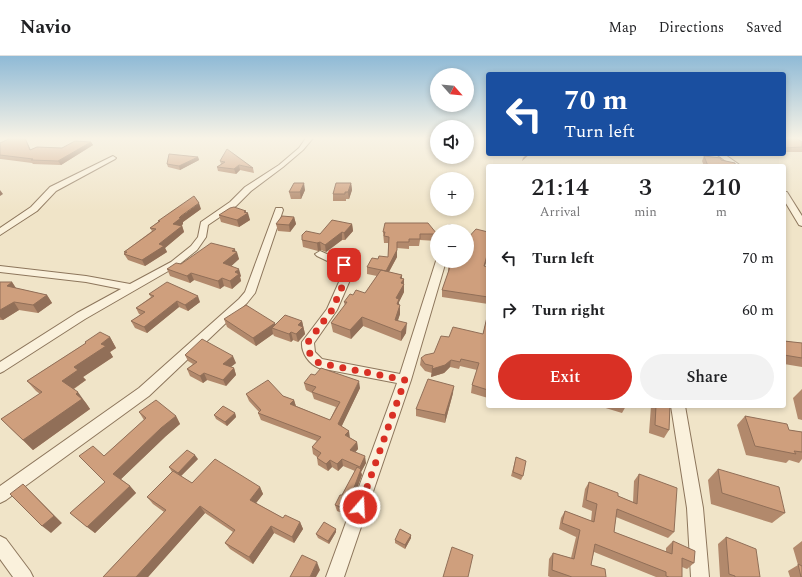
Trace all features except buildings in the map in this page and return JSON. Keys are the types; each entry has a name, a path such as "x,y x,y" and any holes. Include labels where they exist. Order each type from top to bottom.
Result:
{"street":[{"path":"0,232 34,209 54,189 105,162"},
{"path":"0,368 81,316 174,264 187,255 202,237 204,224 233,204 248,189 285,162"},
{"path":"786,197 802,223"},
{"path":"786,209 795,211"},
{"path":"0,495 144,392 243,301 252,289 279,210"},
{"path":"320,254 344,265 348,273 332,310 308,342 307,346 314,360 319,363 405,380"},
{"path":"335,577 405,380 439,268"},
{"path":"0,269 86,278 132,288"},
{"path":"678,408 694,508 700,577"},
{"path":"0,546 24,577"}],"route":[{"path":"344,265 348,273 332,310 308,342 307,346 310,353 314,360 319,363 405,380 360,507"}]}
